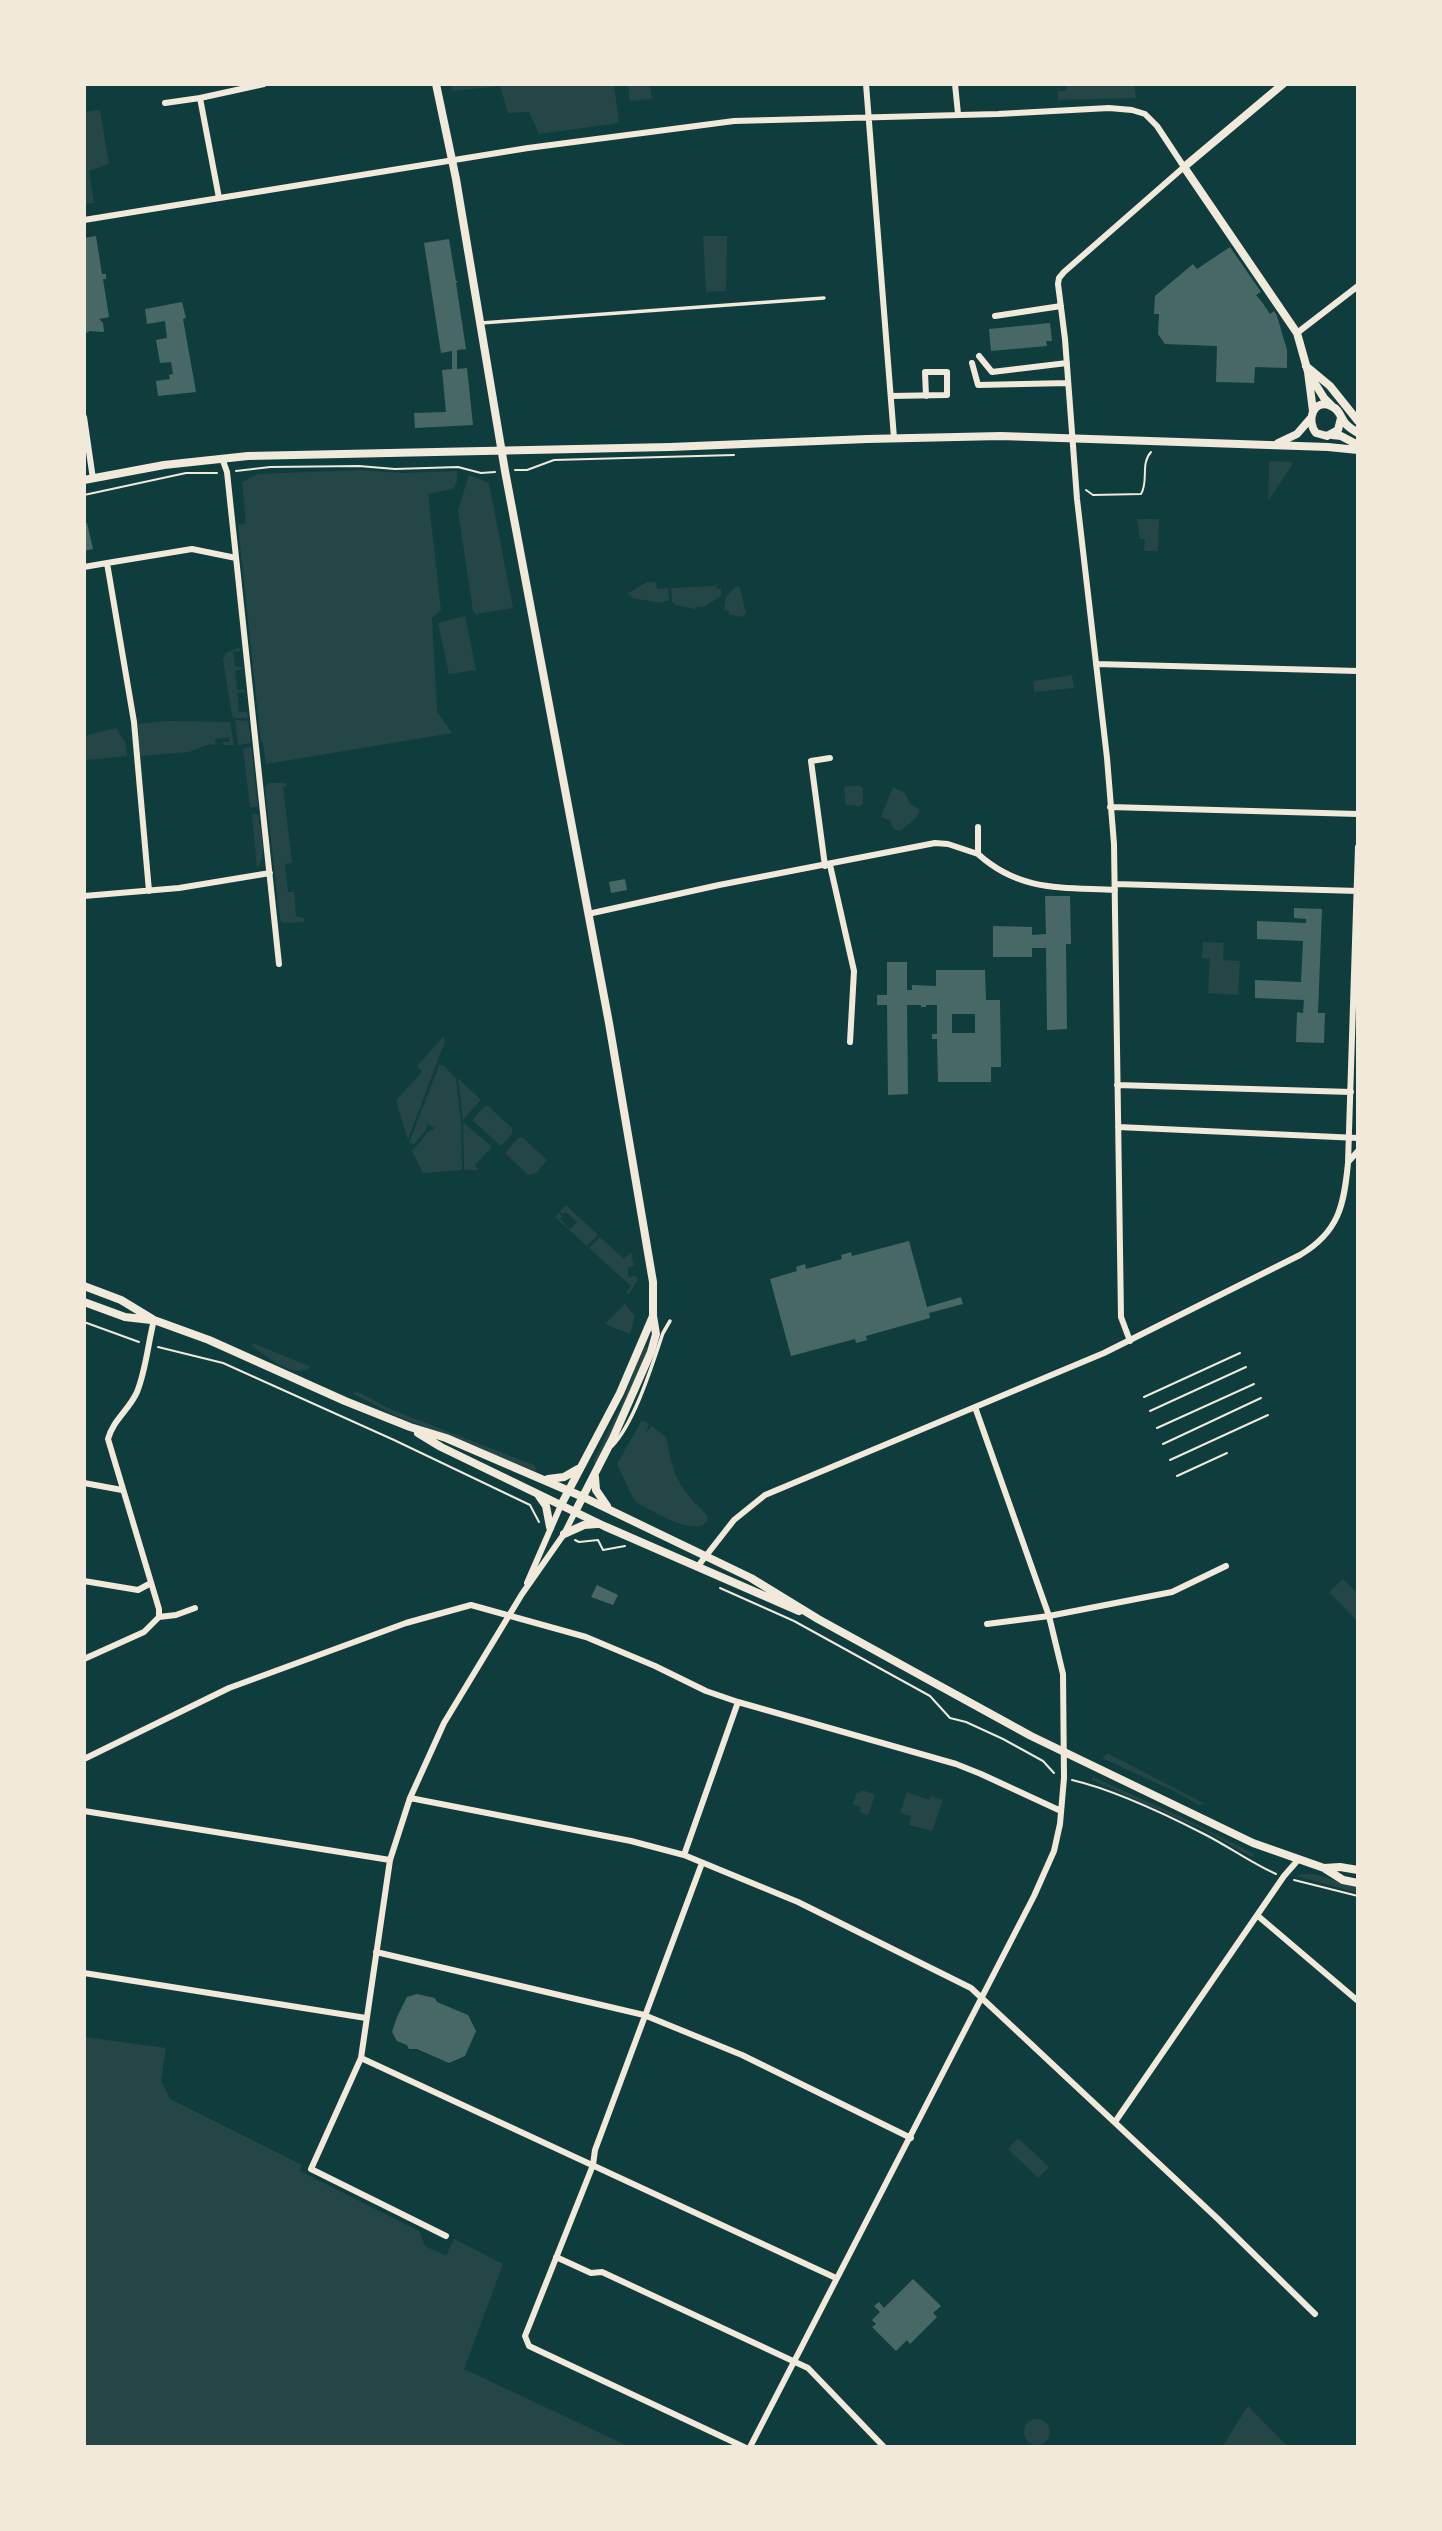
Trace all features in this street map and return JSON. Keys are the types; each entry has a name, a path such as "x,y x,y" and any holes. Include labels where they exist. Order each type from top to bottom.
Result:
{"street":[{"path":"165,103 264,84"},
{"path":"436,84 453,161 505,471 646,1237 653,1282 656,1334 651,1352 606,1453 564,1534 522,1594 444,1723 410,1798 390,1860 360,2058 311,2169 446,2236"},
{"path":"866,84 894,438"},
{"path":"955,84 958,114"},
{"path":"1130,1341 1121,1317 1115,887 1111,807 1058,284 1064,272 1283,84"},
{"path":"200,97 219,198"},
{"path":"84,220 528,148 734,121 1109,108 1132,110 1145,114 1157,126 1297,333 1307,369 1313,430 1327,436 1341,436 1358,445"},
{"path":"1297,333 1358,286"},
{"path":"995,316 1061,306"},
{"path":"979,356 992,372 1067,363"},
{"path":"972,363 978,385 1068,383"},
{"path":"1307,369 1324,398 1358,433"},
{"path":"1307,369 1324,380 1358,421"},
{"path":"891,396 926,396 947,395 947,372 925,372 926,396"},
{"path":"1272,445 1297,434 1322,405 1333,406"},
{"path":"84,417 89,479 164,465 222,458 894,438 1001,436 1358,450"},
{"path":"1302,446 1327,436 1340,426 1341,418"},
{"path":"222,458 227,472 279,964"},
{"path":"84,567 192,549 236,558"},
{"path":"107,563 134,722 149,891"},
{"path":"1096,664 1358,671"},
{"path":"830,758 811,761 827,865 854,971 850,1042"},
{"path":"1111,807 1358,814"},
{"path":"978,827 979,856"},
{"path":"588,914 935,842 979,856 1002,873 1037,886 1357,891"},
{"path":"698,1566 734,1520 765,1495 1130,1341 1300,1255 1327,1233 1339,1215 1348,1163 1358,847"},
{"path":"84,896 149,891 270,873"},
{"path":"1117,1085 1351,1092"},
{"path":"1118,1127 1358,1138"},
{"path":"1348,1163 1358,1151"},
{"path":"84,1286 121,1300 154,1320 209,1340 345,1401 446,1438 611,1510 759,1582 818,1619 1064,1752 1253,1843 1324,1868 1343,1880 1358,1883"},
{"path":"84,1302 125,1317 154,1320"},
{"path":"522,1594 550,1527 620,1393 653,1316"},
{"path":"154,1320 138,1389 129,1407 112,1426 108,1439 159,1617"},
{"path":"750,2447 1049,1866 1058,1836 1064,1778 1063,1674 1049,1616 975,1407"},
{"path":"410,1427 441,1447 575,1512 818,1619"},
{"path":"543,1479 557,1479 580,1467"},
{"path":"595,1474 596,1490 611,1510"},
{"path":"84,1483 122,1490"},
{"path":"537,1493 546,1506 550,1527"},
{"path":"564,1534 584,1525 604,1525"},
{"path":"988,1623 1049,1616 1172,1592 1226,1566"},
{"path":"84,1581 138,1590 151,1583"},
{"path":"84,1759 229,1688 406,1623 471,1605 596,1640 706,1691 738,1702 956,1764 1061,1811"},
{"path":"84,1659 144,1632 159,1617 176,1615 194,1608"},
{"path":"684,1855 738,1702"},
{"path":"410,1798 581,1830 684,1855 798,1902 971,1988 1315,2314"},
{"path":"84,1811 390,1860"},
{"path":"1115,2122 1298,1860"},
{"path":"702,1863 595,2150 593,2165 524,2336 529,2346 744,2447"},
{"path":"1324,1868 1358,1870"},
{"path":"1258,1916 1358,2001"},
{"path":"376,1952 644,2015 742,2054 911,2138"},
{"path":"84,1973 366,2018"},
{"path":"360,2058 836,2278"},
{"path":"556,2257 591,2273 602,2272 808,2368 884,2447"}],"lane":[{"path":"481,323 824,298"},
{"path":"606,1453 618,1439 632,1413 670,1321"}],"path":[{"path":"1084,487 1093,495 1141,494 1144,488 1145,460 1154,449"},
{"path":"84,495 201,471 359,466 395,469 457,467 481,473 527,470 554,460 744,453"},
{"path":"84,1322 148,1345 223,1363 339,1414 530,1505 537,1520 550,1527"},
{"path":"1144,1397 1240,1353"},
{"path":"1150,1411 1246,1367"},
{"path":"1157,1428 1254,1384"},
{"path":"1163,1444 1261,1398"},
{"path":"1170,1460 1268,1415"},
{"path":"1177,1476 1227,1453"},
{"path":"564,1534 579,1542 597,1539 603,1550 624,1546 633,1548"},
{"path":"721,1588 794,1621 930,1696 950,1718 966,1722 1003,1739 1043,1761 1058,1777 1083,1781 1128,1799 1204,1834 1273,1873 1358,1896"}],"shaded area":[{"path":"451,84 614,84 619,123 539,134 529,112 508,113 500,86 453,91"},
{"path":"628,84 650,84 652,99 630,101"},
{"path":"1068,84 1134,84 1136,98 1058,100 1058,91 1065,91"},
{"path":"100,110 109,164 89,171 94,203 84,204 84,112"},
{"path":"703,236 727,236 726,291 706,292"},
{"path":"1269,461 1292,462 1292,465 1268,501"},
{"path":"360,470 402,473 457,471 457,481 453,489 428,494 441,610 432,618 437,712 452,733 266,764 261,742 238,525 246,523 242,482 258,474"},
{"path":"469,475 489,483 513,608 476,614 473,611 458,510"},
{"path":"1137,519 1159,519 1158,551 1144,551 1145,539 1140,539"},
{"path":"647,582 656,582 657,589 668,588 669,601 663,603 631,598 631,595 627,594"},
{"path":"716,583 717,589 721,589 721,596 704,607 697,606 696,609 675,605 672,601 671,588 715,586"},
{"path":"737,586 740,588 746,613 742,617 724,610 726,596"},
{"path":"465,616 476,670 449,674 438,623"},
{"path":"240,647 240,651 233,652 235,667 243,669 235,671 237,690 245,689 245,692 237,693 239,712 247,712 248,718 234,718 232,715 223,660 226,653"},
{"path":"1072,675 1074,688 1034,692 1033,681"},
{"path":"235,720 248,721 251,743 238,745"},
{"path":"168,721 230,722 234,745 223,745 223,742 230,742 229,737 215,739 215,743 219,744 207,745 189,752 140,756 138,724"},
{"path":"116,728 125,742 127,756 84,760 84,736"},
{"path":"251,746 258,807 250,807 243,749"},
{"path":"269,783 286,783 283,787 292,863 285,864 288,892 294,892 296,916 304,918 304,922 283,923 280,920 265,787"},
{"path":"846,786 863,788 863,803 860,806 846,805"},
{"path":"893,787 905,793 910,804 920,810 916,818 900,831 894,829 889,820 881,817"},
{"path":"252,814 258,814 262,842 262,856 257,868"},
{"path":"1203,942 1224,943 1223,960 1240,961 1238,995 1208,993 1210,959 1202,958"},
{"path":"443,1037 445,1041 408,1140 396,1100 422,1072 417,1066"},
{"path":"439,1065 443,1065 456,1078 461,1122 462,1170 423,1173 412,1151 428,1132 435,1128 427,1124 426,1130 414,1144 409,1143"},
{"path":"458,1078 481,1100 463,1120"},
{"path":"485,1106 512,1128 512,1134 501,1146 472,1120"},
{"path":"463,1122 492,1147 475,1165 478,1169 476,1170 464,1170"},
{"path":"522,1137 547,1160 536,1173 528,1175 505,1153"},
{"path":"566,1205 598,1235 587,1246 555,1217 559,1213 562,1216 560,1219 570,1229 577,1222 566,1212 563,1214 560,1211"},
{"path":"600,1237 624,1259 631,1252 634,1266 628,1268 628,1277 636,1276 638,1280 628,1295 631,1286 589,1248"},
{"path":"625,1304 635,1316 630,1334 605,1324"},
{"path":"253,1343 311,1367 296,1371 288,1369 252,1346"},
{"path":"644,1347 649,1348 597,1464 593,1462 619,1410"},
{"path":"358,1392 392,1410 534,1465 537,1472 390,1413 352,1393"},
{"path":"642,1420 649,1424 645,1433 652,1426 666,1437 678,1480 707,1515 708,1520 702,1525 674,1522 637,1503 633,1498 617,1464"},
{"path":"1343,1579 1358,1594 1358,1622 1329,1592"},
{"path":"1107,1754 1205,1804 1199,1805 1102,1758"},
{"path":"1093,1777 1190,1821 1254,1854 1252,1857 1204,1830 1092,1780"},
{"path":"862,1790 875,1795 868,1815 860,1812 861,1807 853,1804 857,1792"},
{"path":"907,1792 929,1800 931,1796 943,1800 932,1831 909,1825 911,1816 900,1813"},
{"path":"1313,1874 1358,1887 1358,1893 1296,1876"},
{"path":"84,2037 166,2048 161,2080 170,2099 302,2165 300,2171 419,2231 425,2246 446,2256 454,2239 503,2264 464,2369 630,2447 84,2447"},
{"path":"1018,2138 1049,2167 1038,2178 1008,2149"},
{"path":"1248,2406 1288,2447 1222,2447"},
{"path":"1037,2419 1046,2423 1050,2432 1046,2441 1037,2445 1028,2441 1024,2432 1028,2423"}],"building":[{"path":"96,236 102,274 106,274 106,279 103,279 109,317 99,319 103,323 104,332 88,333 84,331 84,238"},
{"path":"449,239 458,281 456,283 466,349 457,350 457,369 467,368 473,425 415,428 414,413 446,412 442,370 452,369 452,351 441,353 424,243"},
{"path":"1230,247 1261,292 1256,295 1270,314 1274,311 1277,316 1287,350 1287,368 1255,367 1254,383 1216,382 1217,346 1165,344 1158,334 1159,314 1154,314 1155,296 1193,264 1197,269"},
{"path":"182,302 196,392 158,396 156,381 170,379 169,375 173,374 171,362 160,363 156,340 167,338 165,321 147,324 145,309"},
{"path":"1050,323 1052,341 1046,341 1047,346 991,351 989,329"},
{"path":"84,523 87,523 93,549 84,551"},
{"path":"625,879 627,890 611,893 609,882"},
{"path":"1045,896 1070,896 1071,944 1066,944 1067,1029 1047,1030 1046,948 1032,948 1032,957 993,957 993,926 1032,927 1032,935 1046,934"},
{"path":"1294,908 1322,909 1318,1013 1325,1013 1324,1043 1296,1042 1297,1012 1303,1013 1304,1000 1255,998 1255,980 1301,982 1303,941 1257,939 1257,921 1306,923 1306,919 1294,918"},
{"path":"887,962 907,962 907,990 912,990 912,985 936,986 936,970 985,970 986,1000 1000,1000 1001,1067 991,1067 991,1082 938,1082 937,1039 932,1039 932,1034 937,1034 937,1005 907,1005 908,1094 888,1095 887,1005 877,1005 877,995 887,995","holes":["952,1014 975,1014 975,1033 952,1033"]},
{"path":"909,1241 927,1307 961,1297 963,1304 929,1313 930,1318 866,1336 867,1340 856,1343 855,1339 791,1356 770,1279 797,1271 796,1267 805,1264 806,1269 842,1259 841,1255 851,1252 852,1256"},
{"path":"597,1585 618,1595 613,1605 591,1597"},
{"path":"417,1994 435,1998 437,2002 468,2015 476,2031 465,2056 449,2063 417,2049 409,2049 407,2045 397,2041 392,2032 397,2017 407,1997"},
{"path":"913,2279 941,2306 933,2313 937,2317 910,2344 907,2340 896,2351 872,2327 876,2324 872,2320 880,2312 874,2306 879,2302 884,2308"}]}
